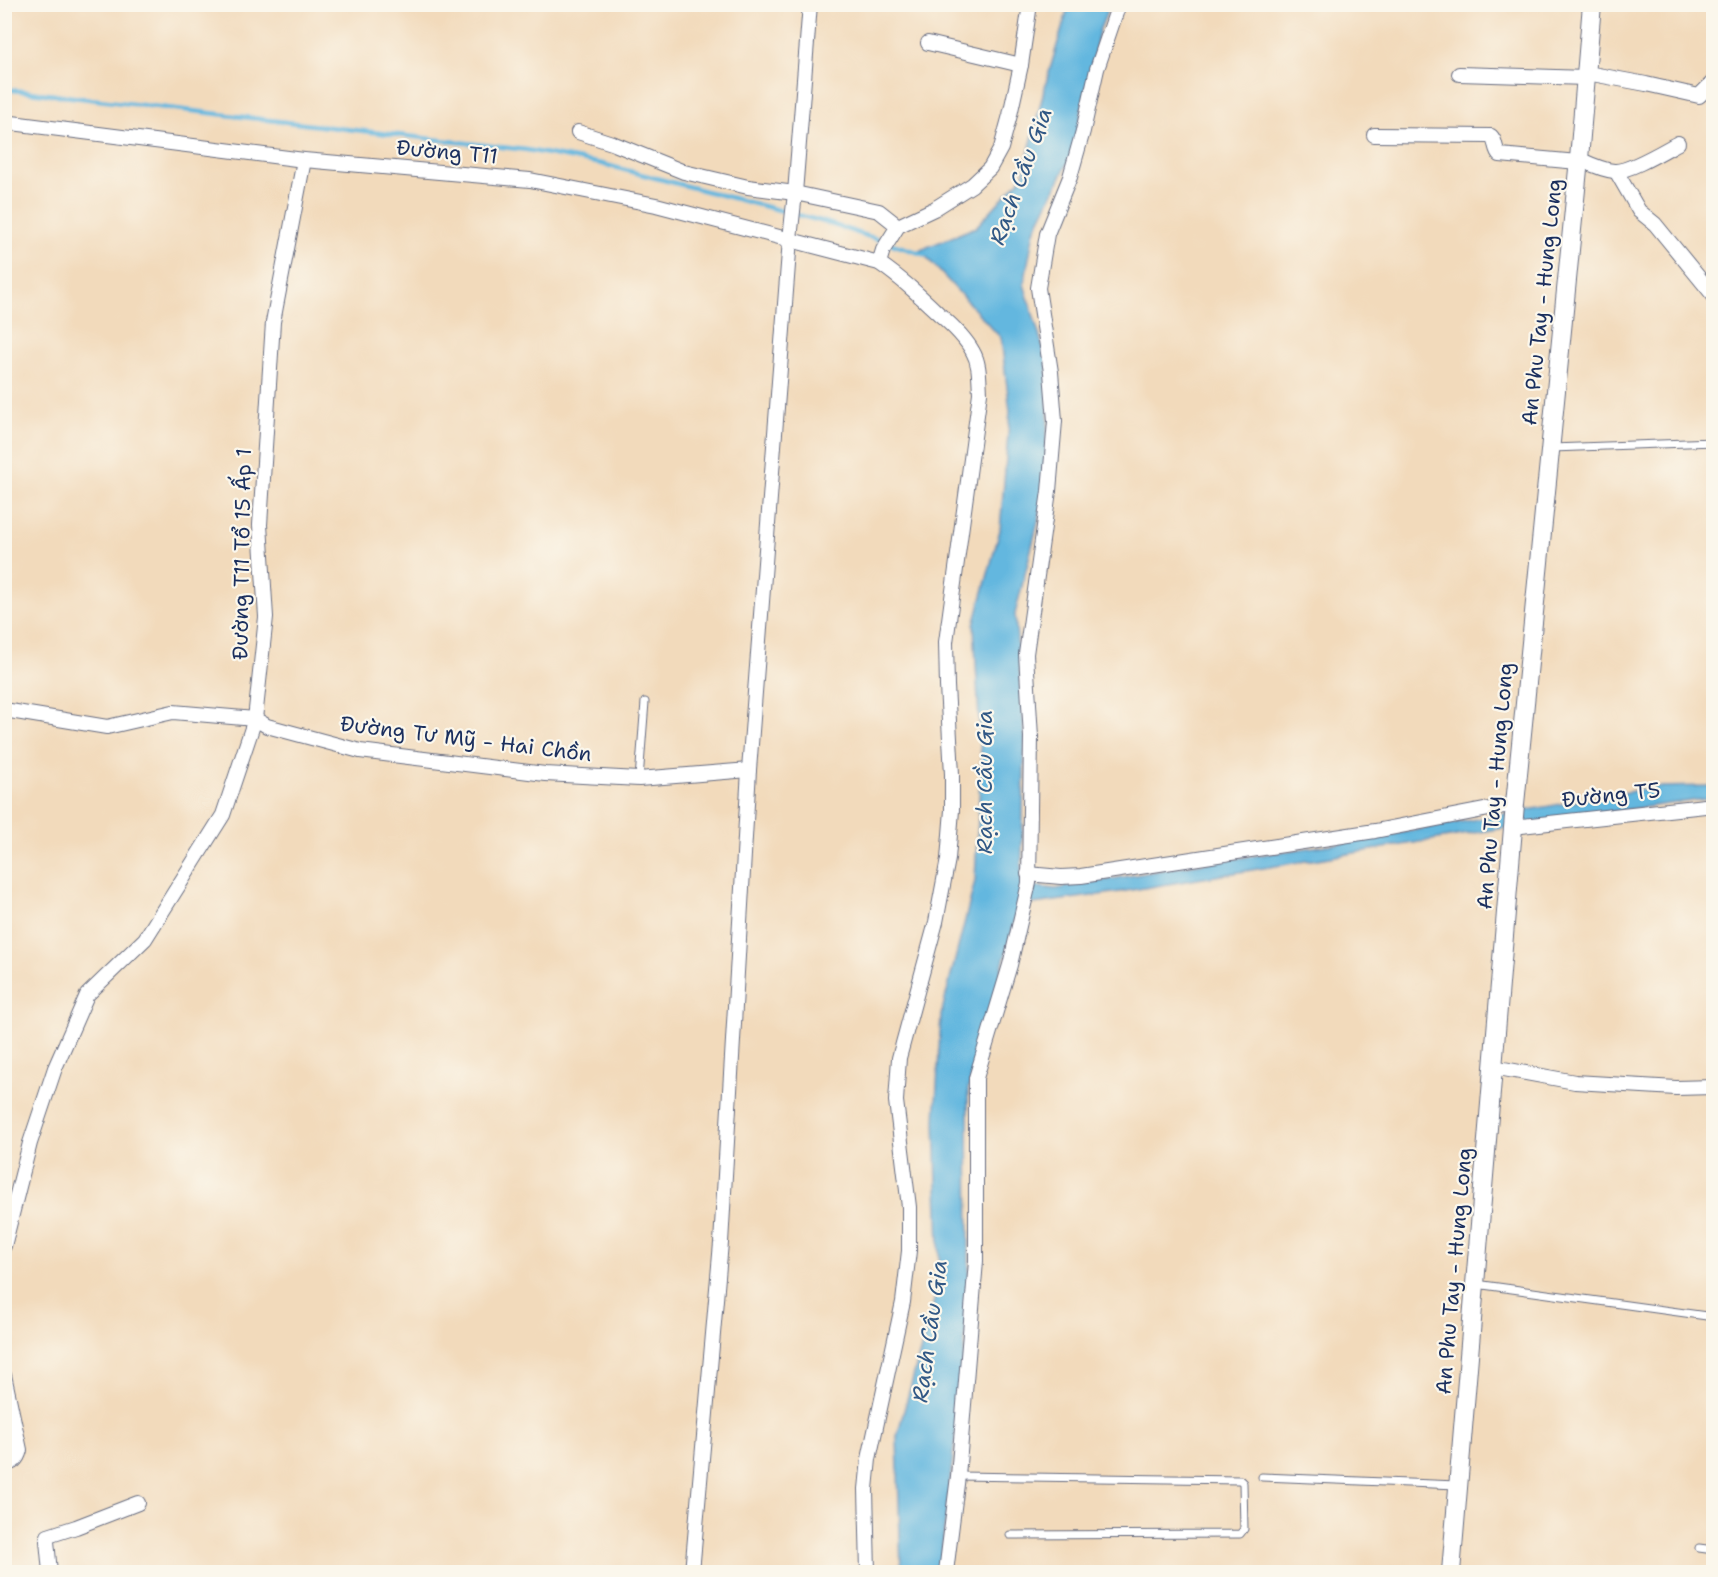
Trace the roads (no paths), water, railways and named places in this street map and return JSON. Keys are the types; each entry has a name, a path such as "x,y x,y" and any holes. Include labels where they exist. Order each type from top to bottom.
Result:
{"street":[{"path":"692,1572 721,1243 749,770 810,4"},
{"path":"868,1572 866,1489 869,1459 903,1302 909,1251 909,1207 896,1101 899,1058 933,932 948,859 952,774 946,642 980,393 978,365 965,339 881,256 898,226 934,209 972,185 990,168 1001,148 1021,65 1030,4"},
{"path":"946,1572 958,1476 975,1261 976,1078 1010,965 1029,879 1031,737 1026,654 1049,491 1055,421 1051,372 1038,288 1047,234 1070,177 1097,69 1119,4"},
{"name":"An Phu Tay - Hung Long","path":"1451,1572 1513,827 1579,160 1592,4"},
{"path":"928,43 1021,65"},
{"path":"1459,74 1586,75 1647,84 1699,96 1713,81"},
{"name":"Đường T11","path":"4,122 304,160 530,180 656,205 790,239 881,256"},
{"path":"578,132 684,171 748,187 795,193 879,211 898,226"},
{"path":"1374,135 1491,136 1500,155 1579,160 1616,171 1644,161 1678,143"},
{"name":"Đường T11 Tổ 15 Ấp 1","path":"4,1246 30,1143 56,1068 87,995 145,939 223,815 255,719 266,617 260,525 273,322 304,160"},
{"path":"1616,171 1639,211 1655,224 1713,296"},
{"name":"Đường Tư Mỹ - Hai Chồn","path":"4,710 106,727 173,712 255,719 267,726 360,751 545,774 639,779 749,770"},
{"name":"Đường T5","path":"1513,827 1713,805"},
{"path":"1029,879 1080,876 1375,831 1515,806"},
{"path":"1493,1067 1575,1082 1676,1088 1713,1087"},
{"path":"4,1375 20,1450 18,1458 4,1464"},
{"path":"50,1572 48,1536 138,1503"}],"lane":[{"path":"1549,448 1713,442"},
{"path":"639,779 645,702"},
{"path":"1476,1284 1713,1317"},
{"path":"958,1476 1240,1480 1243,1483 1244,1529 1240,1534 1010,1535"},
{"path":"1262,1477 1458,1485"},
{"path":"1699,1548 1713,1550"}],"water":[{"name":"Rạch Cầu Gia","path":"1069,5 1110,5 1099,31 1072,154 1034,231 1024,284 1047,361 1048,418 1042,506 1015,614 1025,739 1021,885 1056,889 1185,866 1355,841 1656,787 1713,786 1713,798 1564,818 1120,892 1019,906 968,1089 969,1285 961,1389 939,1572 901,1572 897,1436 940,1279 935,1121 941,1015 975,881 981,758 974,625 1000,530 1010,411 1001,338 920,250 976,227 1023,176 1045,86"}],"waterway":[{"path":"4,89 527,150 602,164 821,221 926,255"}]}
